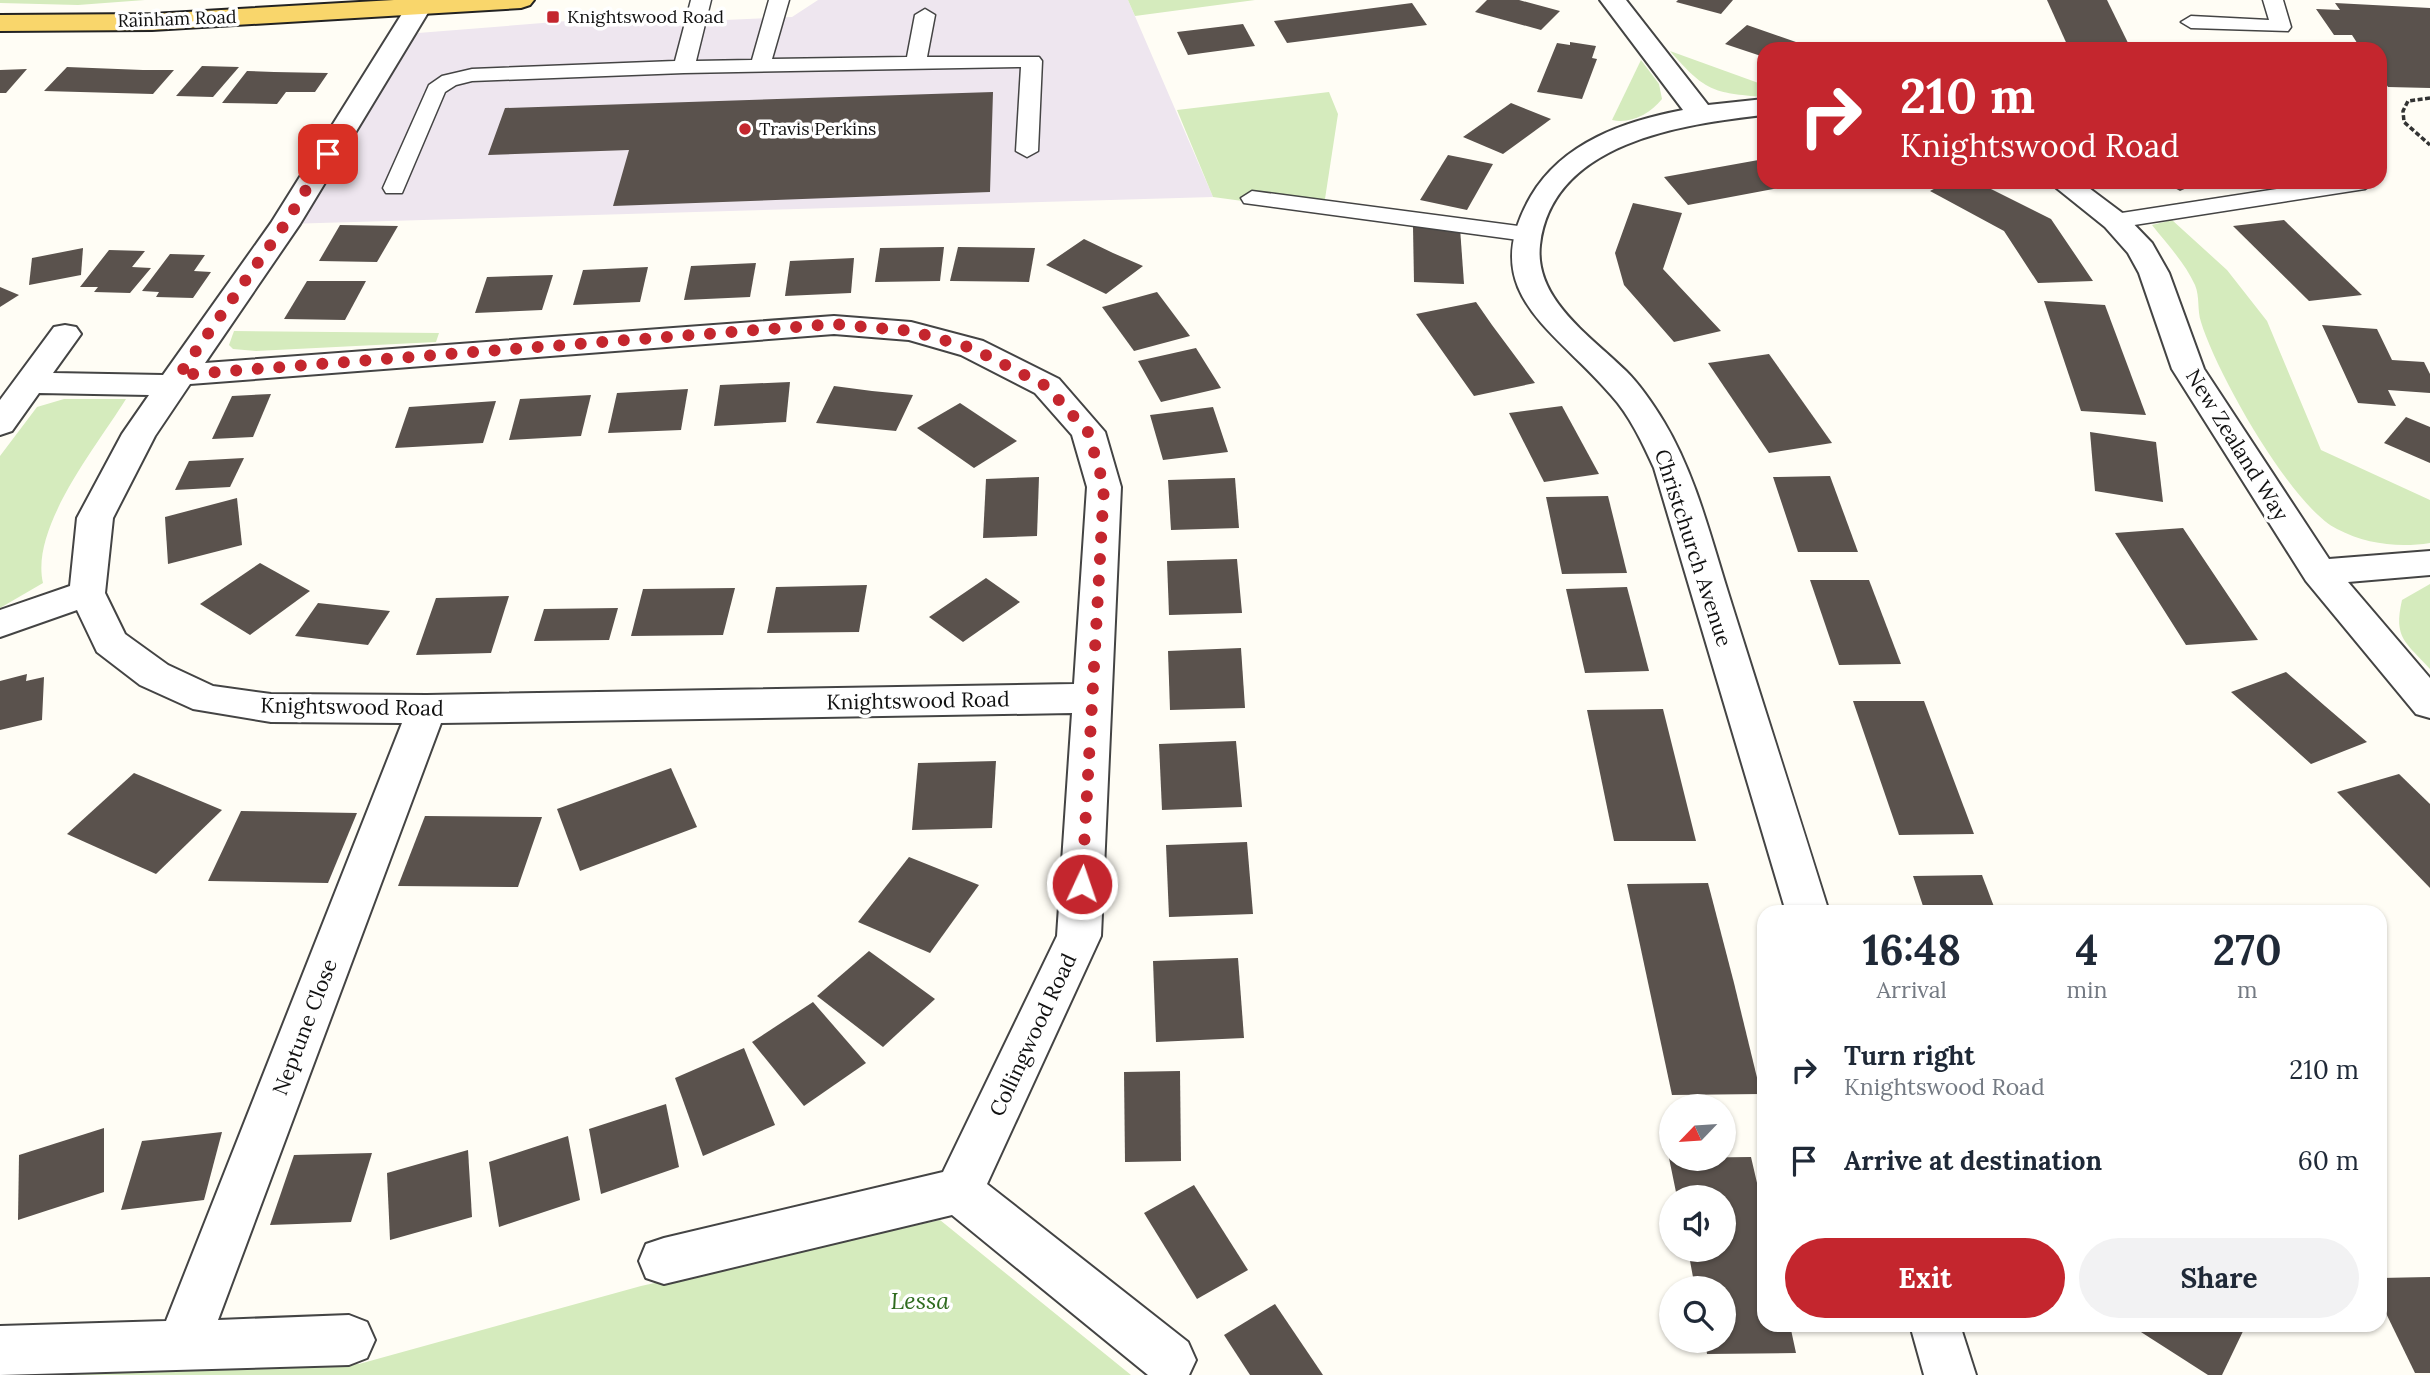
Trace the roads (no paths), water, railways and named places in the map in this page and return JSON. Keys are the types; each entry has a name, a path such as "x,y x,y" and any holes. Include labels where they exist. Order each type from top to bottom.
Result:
{"main road":[{"name":"Rainham Road","path":"0,23 152,22 521,0"}],"street":[{"path":"1613,0 1700,113 1757,108"},
{"path":"0,624 87,593 95,518 139,434 285,224 419,6"},
{"name":"Christchurch Avenue","path":"1700,113 1652,124 1611,140 1568,168 1539,204 1527,234 1524,260 1533,287 1554,319 1581,349 1616,380 1648,420 1671,468 1806,905"},
{"name":"New Zealand Way","path":"2072,189 2115,221 2141,249 2154,273 2188,369 2319,572 2430,704"},
{"name":"Collingwood Road","path":"30,383 175,380 834,324 911,331 972,348 1046,386 1088,432 1104,486 1079,936 959,1191"},
{"path":"0,425 65,334"},
{"path":"2319,572 2430,563"},
{"name":"Knightswood Road","path":"87,593 110,642 154,676 206,699 271,708 427,709 1094,698"},
{"name":"Neptune Close","path":"182,1346 427,709"},
{"path":"664,1261 959,1191 1170,1360"},
{"path":"1937,1332 1950,1375"},
{"path":"0,1351 349,1340"}],"lane":[{"path":"684,67 701,0"},
{"path":"760,66 779,0"},
{"path":"2191,22 2281,27 2273,0"},
{"path":"916,63 925,15"},
{"path":"394,188 436,89 449,79 472,75 684,67 1032,61 1027,151"},
{"path":"2115,221 2320,189"},
{"path":"1252,198 1527,234"}],"place":[{"name":"Knightswood Road","path":"553,17"},
{"name":"Travis Perkins","path":"745,129"}],"park label":[{"name":"Lessa","path":"920,1301"}]}
